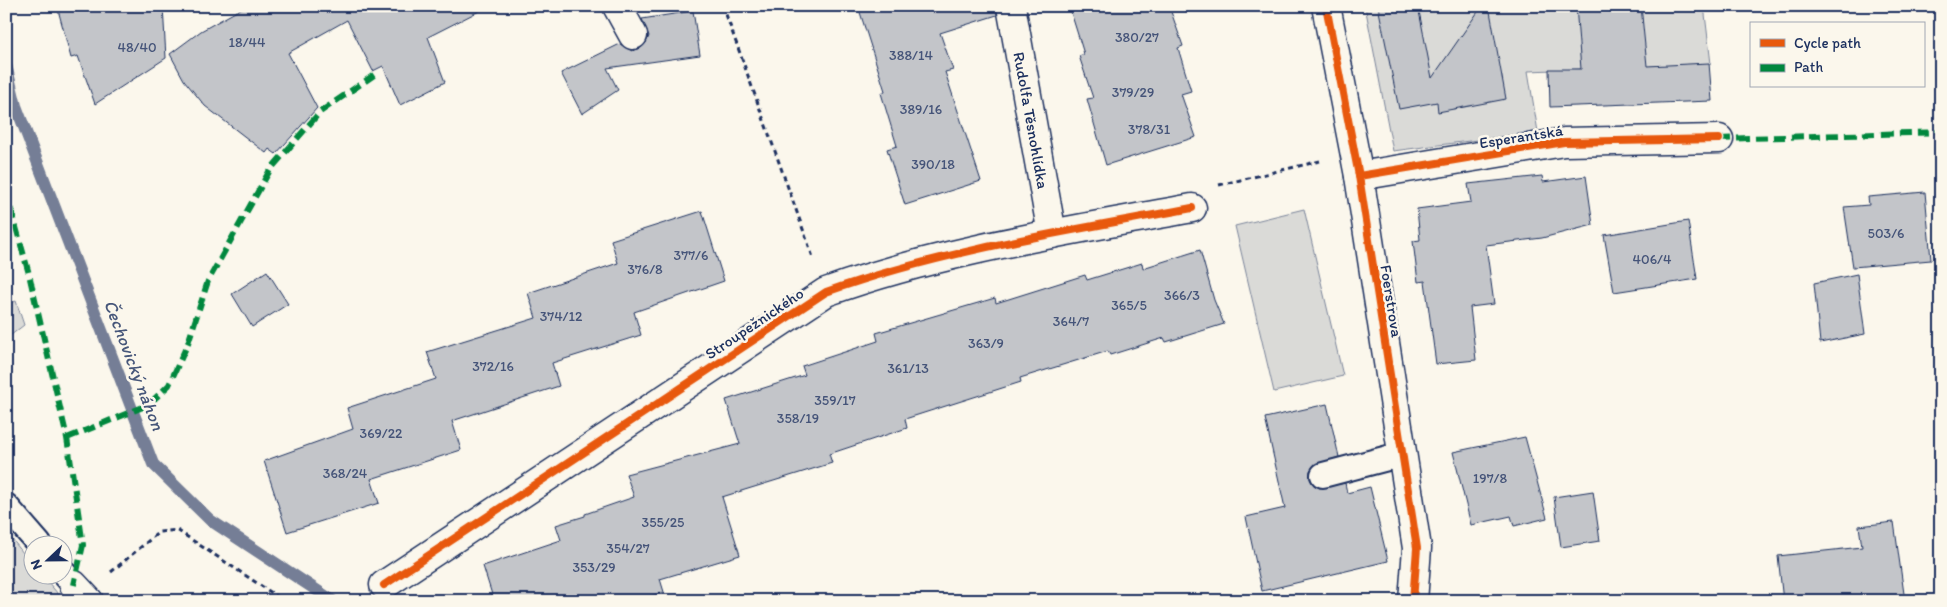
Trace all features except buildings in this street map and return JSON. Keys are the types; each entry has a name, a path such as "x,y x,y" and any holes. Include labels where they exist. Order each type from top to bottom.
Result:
{"street":[{"path":"617,6 634,36"},
{"name":"Rudolfa Těsnohlídka","path":"1010,6 1052,234"},
{"name":"Foerstrova","path":"1326,6 1356,164 1417,548 1413,601"},
{"name":"Esperantská","path":"1356,164 1564,142 1719,139"},
{"name":"Stroupežnického","path":"384,585 826,292 880,272 1052,234 1192,208"}],"lane":[{"path":"1323,475 1402,454"},
{"path":"6,506 30,534"}],"path":[{"path":"723,6 826,292"},
{"path":"1192,208 1205,189 1356,164"},
{"path":"77,588 159,532 177,530 284,601"}],"shaded area":[{"path":"1365,6 1704,6 1711,64 1528,71 1538,132 1393,151"},
{"path":"1304,209 1343,376 1274,392 1235,226"},
{"path":"16,301 24,325 6,339 6,305"},
{"path":"11,538 22,552 22,584 50,584 64,601 6,601 6,540"}],"waterway":[{"name":"Čechovický náhon","path":"6,65 16,106 153,464 210,520 333,601"}],"marked path":[{"path":"67,438 148,405 169,385 188,343 208,281 270,170 320,112 374,75"},
{"path":"1719,139 1941,132"},
{"path":"6,191 29,274 67,438 83,545 74,585"}],"cycle path":[{"path":"1326,6 1359,176 1417,548 1413,601"},
{"path":"1359,176 1564,142 1719,139"},
{"path":"384,585 826,292 870,277 961,253 1192,208"}]}
